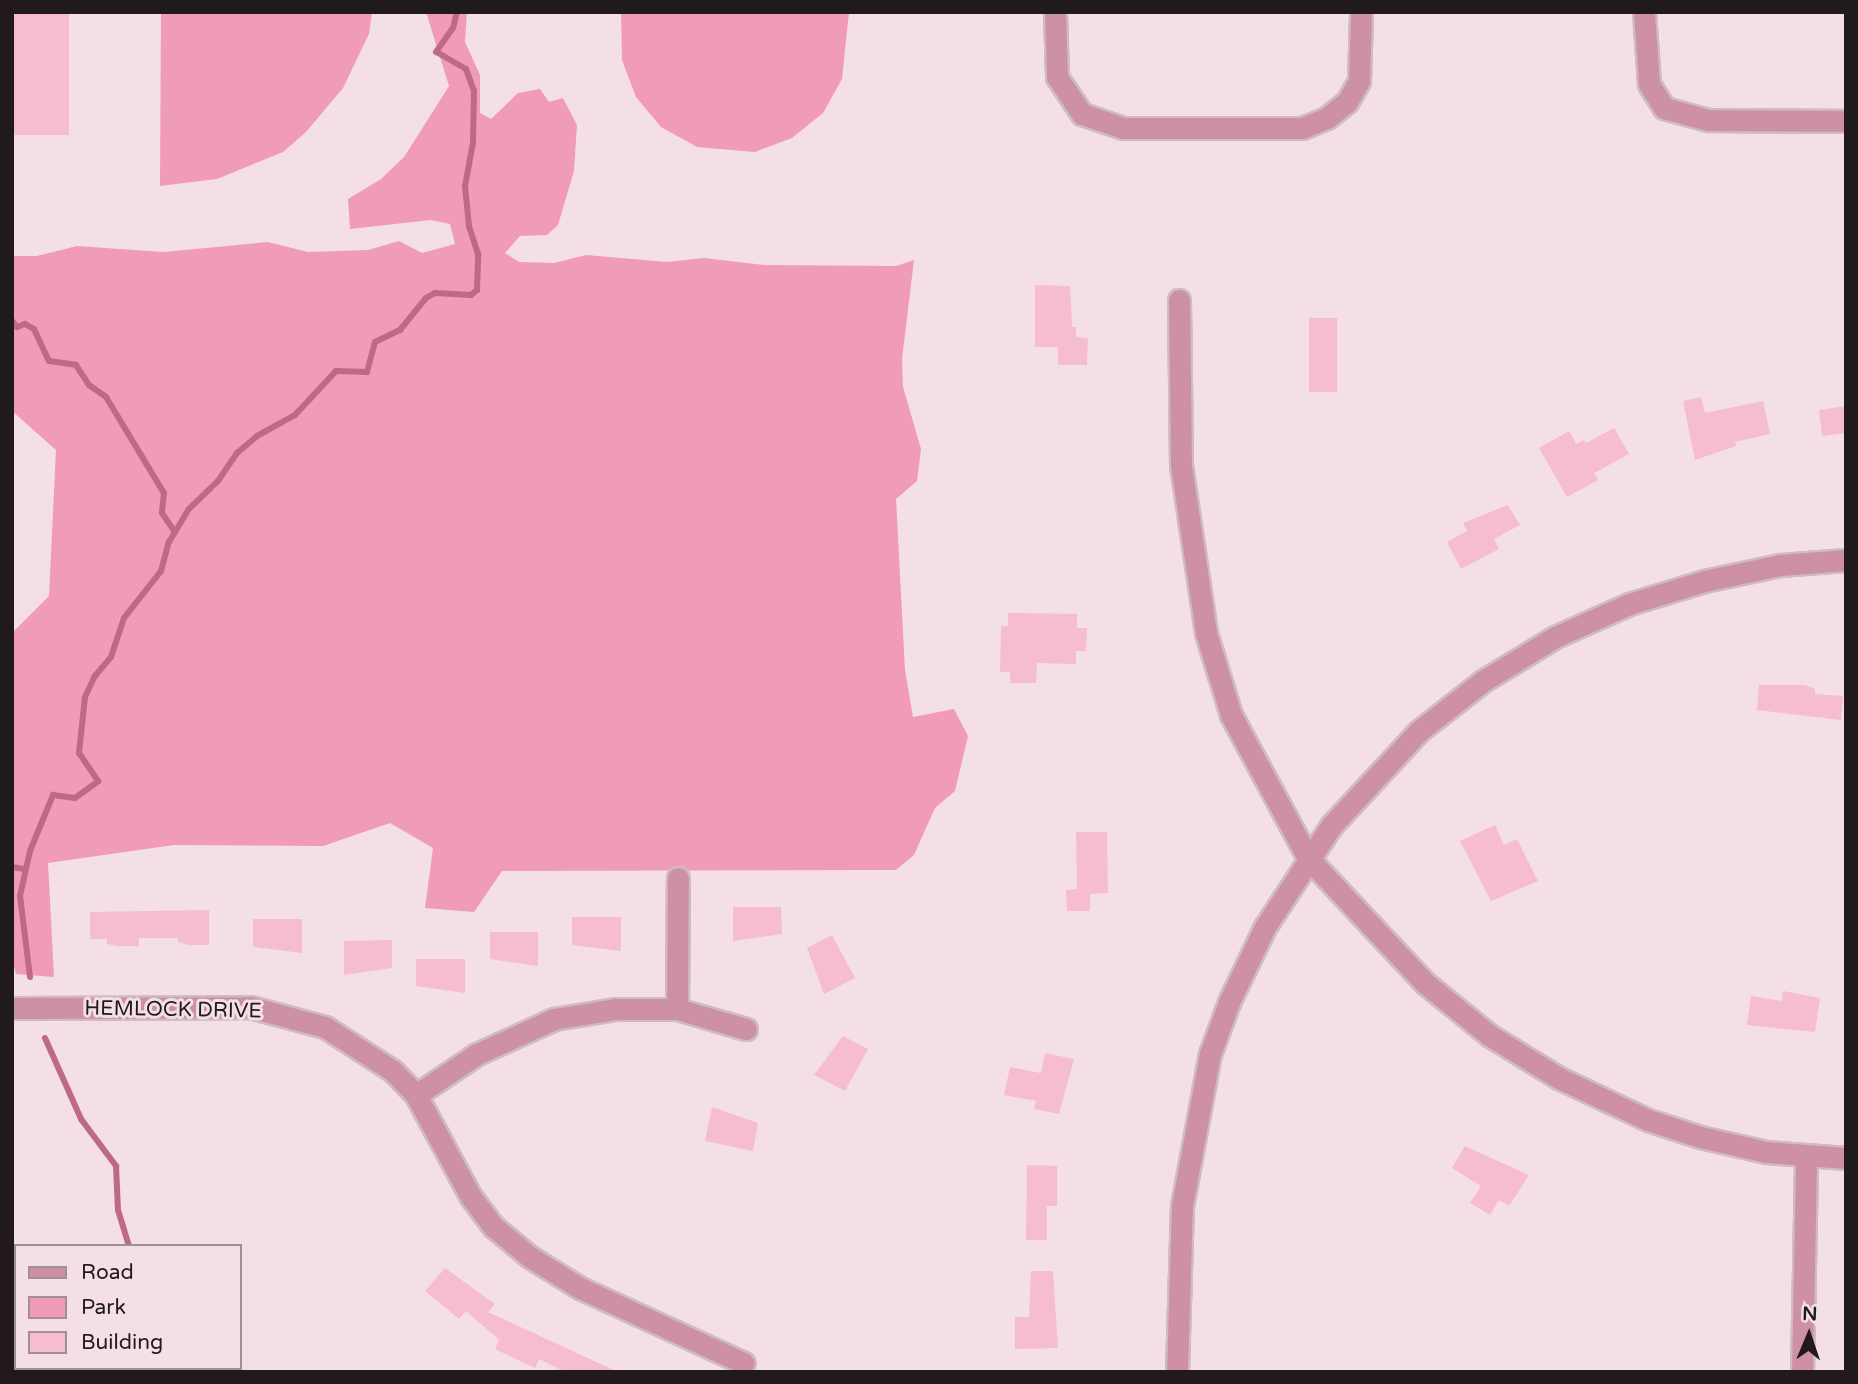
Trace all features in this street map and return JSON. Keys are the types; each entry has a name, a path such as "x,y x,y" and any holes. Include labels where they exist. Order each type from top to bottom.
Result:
{"street":[{"path":"1055,12 1053,48 1057,77 1066,96 1082,114 1124,128 1302,128 1327,118 1347,102 1359,81 1361,12"},
{"path":"1644,12 1649,84 1664,108 1708,120 1846,121"},
{"path":"1179,300 1181,465 1206,633 1224,695 1245,746 1308,858 1415,973 1511,1050 1590,1095 1648,1121 1728,1144 1805,1156 1846,1158"},
{"path":"1177,1372 1182,1206 1210,1054 1260,937 1308,858 1361,790 1419,731 1524,654 1584,622 1667,591 1780,565 1846,560"},
{"path":"677,1009 678,878"},
{"name":"HEMLOCK DRIVE","path":"12,1008 250,1007 285,1014 325,1027 393,1071 416,1096 471,1197 494,1227 530,1257 580,1288 744,1363"},
{"path":"416,1096 477,1054 555,1019 616,1009 677,1009 746,1029"},
{"path":"1802,1372 1805,1156"}],"green space":[{"path":"161,12 372,12 369,34 343,88 306,132 283,152 217,179 160,186"},
{"path":"426,12 467,12 465,42 480,75 480,113 491,119 518,93 540,89 549,102 563,98 577,125 574,171 558,225 547,235 520,236 505,253 519,262 554,263 586,255 667,262 704,258 764,265 896,266 914,260 902,359 903,387 921,449 917,481 896,499 905,670 913,717 954,709 968,736 955,791 935,808 914,855 896,870 502,871 474,912 425,908 433,848 390,823 323,846 174,845 48,863 54,977 16,974 12,959 12,633 49,596 56,450 12,411 12,256 37,256 77,246 163,252 268,242 308,252 368,250 399,241 422,253 455,244 450,224 431,220 350,229 348,199 381,179 404,157 449,86"},
{"path":"621,12 849,12 842,79 823,113 792,138 755,152 697,147 661,127 636,97 622,60"}],"building":[{"path":"12,12 69,12 69,135 12,135"},
{"path":"1035,285 1070,286 1072,327 1076,327 1076,337 1088,338 1087,365 1058,365 1058,347 1035,347"},
{"path":"1309,318 1337,318 1337,392 1309,392"},
{"path":"1701,397 1705,413 1763,401 1770,434 1735,442 1736,446 1695,460 1683,401"},
{"path":"1846,406 1846,433 1822,436 1819,410"},
{"path":"1614,428 1629,454 1594,473 1598,480 1567,497 1539,448 1569,431 1576,444 1584,440 1586,443"},
{"path":"1508,505 1520,525 1494,539 1499,549 1461,569 1447,542 1467,531 1463,523"},
{"path":"1008,613 1077,614 1077,628 1087,628 1086,651 1076,651 1076,664 1037,663 1036,683 1010,683 1010,672 1000,672 1001,626 1008,626"},
{"path":"1759,685 1805,685 1815,689 1815,694 1843,696 1841,720 1757,710"},
{"path":"1495,825 1504,845 1517,839 1538,881 1491,901 1460,841"},
{"path":"1076,832 1107,832 1108,893 1090,894 1090,911 1067,911 1066,890 1077,889"},
{"path":"733,907 781,907 782,934 733,941"},
{"path":"209,910 209,945 188,945 178,942 178,938 139,938 139,946 118,946 107,944 107,939 90,939 90,912"},
{"path":"572,917 621,917 621,951 572,945"},
{"path":"253,919 302,919 302,953 253,947"},
{"path":"490,932 538,932 538,966 490,959"},
{"path":"832,935 855,978 824,994 807,948"},
{"path":"392,940 392,968 344,975 344,941"},
{"path":"416,959 465,959 465,993 416,986"},
{"path":"1783,991 1820,998 1815,1032 1747,1025 1751,996 1782,1001"},
{"path":"843,1036 868,1049 845,1091 814,1075"},
{"path":"1045,1053 1074,1059 1059,1114 1034,1109 1036,1101 1004,1095 1010,1067 1041,1073"},
{"path":"712,1107 758,1123 753,1151 705,1141"},
{"path":"1465,1146 1529,1175 1509,1206 1499,1200 1490,1215 1470,1203 1481,1186 1452,1168"},
{"path":"1027,1165 1057,1166 1057,1206 1047,1206 1047,1240 1026,1240"},
{"path":"445,1268 495,1304 488,1312 618,1372 565,1372 539,1359 535,1368 495,1349 499,1340 466,1311 459,1319 425,1291"},
{"path":"1031,1271 1053,1271 1058,1348 1015,1349 1015,1317 1029,1317"}],"waterway":[{"path":"30,977 20,896 30,851 53,795 75,798 98,781 79,753 85,697 95,676 111,657 124,618 161,571 169,542 189,509 218,481 237,453 257,436 295,415 336,371 367,372 375,342 400,330 426,298 435,293 471,295 477,290 478,254 469,226 465,186 473,143 474,91 466,69 436,52 453,28 457,12"},
{"path":"12,321 17,327 25,324 34,329 49,361 76,365 89,385 106,397 164,493 162,513 175,532"},
{"path":"12,867 24,869"},
{"path":"45,1038 81,1119 116,1166 118,1210 128,1244"}]}
